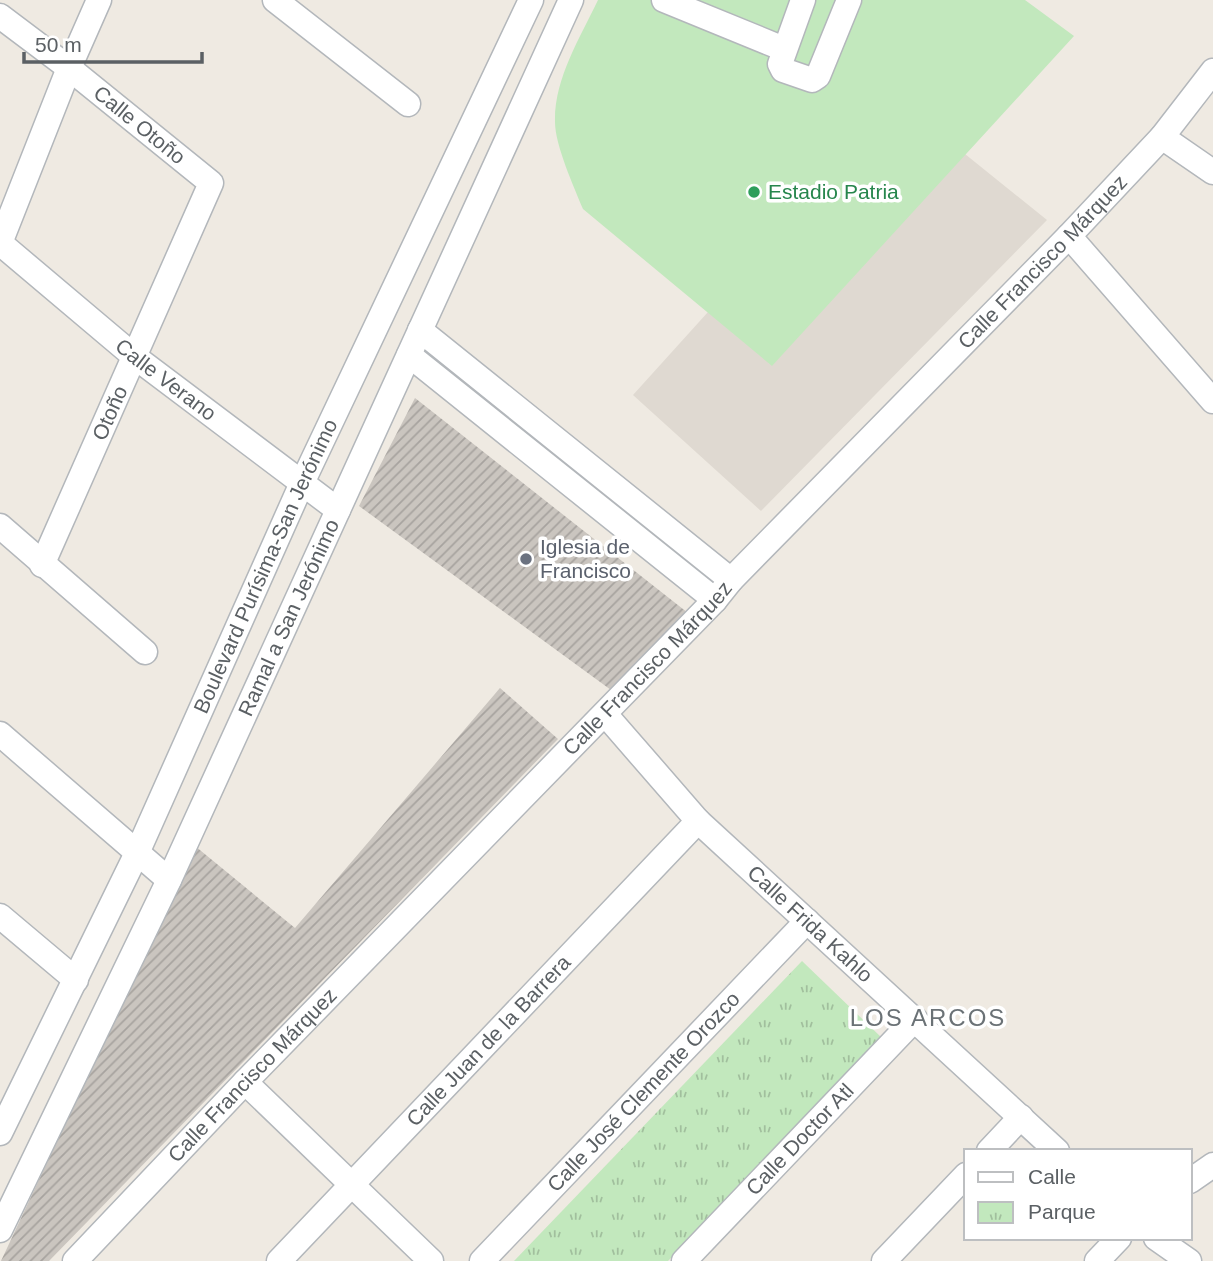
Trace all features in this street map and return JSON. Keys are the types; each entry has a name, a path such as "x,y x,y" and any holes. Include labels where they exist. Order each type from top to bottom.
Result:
{"street":[{"path":"0,243 69,68 99,0"},
{"path":"275,0 408,104"},
{"name":"Boulevard Purísima-San Jerónimo","path":"0,1133 6,1101 76,980 137,853 302,483 531,0"},
{"path":"664,0 784,49"},
{"path":"803,0 780,64 783,69 812,80 818,76 849,0"},
{"name":"Ramal a San Jerónimo","path":"0,1230 169,880 409,355 566,1"},
{"name":"Calle Otoño","path":"0,16 211,183"},
{"name":"Calle Francisco Márquez","path":"75,1261 245,1082 715,600 731,580 1069,236 1162,137 1213,71"},
{"path":"1162,137 1213,172"},
{"name":"Otoño","path":"42,565 211,183"},
{"path":"1069,236 1213,401"},
{"name":"Calle Verano","path":"0,243 135,357 338,510"},
{"path":"420,330 731,580"},
{"path":"409,355 715,600"},
{"path":"0,526 145,652"},
{"name":"Calle Frida Kahlo","path":"605,714 698,821 1055,1149"},
{"path":"0,734 169,880"},
{"name":"Calle Juan de la Barrera","path":"279,1261 698,821"},
{"path":"0,916 76,980"},
{"name":"Calle José Clemente Orozco","path":"482,1261 807,921"},
{"name":"Calle Doctor Atl","path":"684,1261 915,1019"},
{"path":"245,1082 431,1261"},
{"path":"991,1149 1021,1117"},
{"path":"1192,1180 1213,1165"},
{"path":"884,1261 964,1177"},
{"path":"1097,1261 1117,1240"},
{"path":"1159,1240 1189,1261"}],"shaded area":[{"path":"965,154 1047,220 761,511 633,395 708,312 772,365"}],"green space":[{"name":"Estadio Patria","path":"598,0 1025,0 1074,36 772,366 583,209 558,142 556,106 569,59"},
{"path":"802,961 882,1038 668,1261 514,1261"}],"building":[{"name":"Iglesia de Francisco","path":"415,398 688,613 611,690 359,506"},
{"path":"500,688 558,739 49,1261 1,1261 195,846 295,928"}],"place":[{"name":"Estadio Patria","path":"754,192"},
{"name":"Iglesia de Francisco","path":"526,559"}],"district":[{"name":"LOS ARCOS","path":"928,1018"}]}
